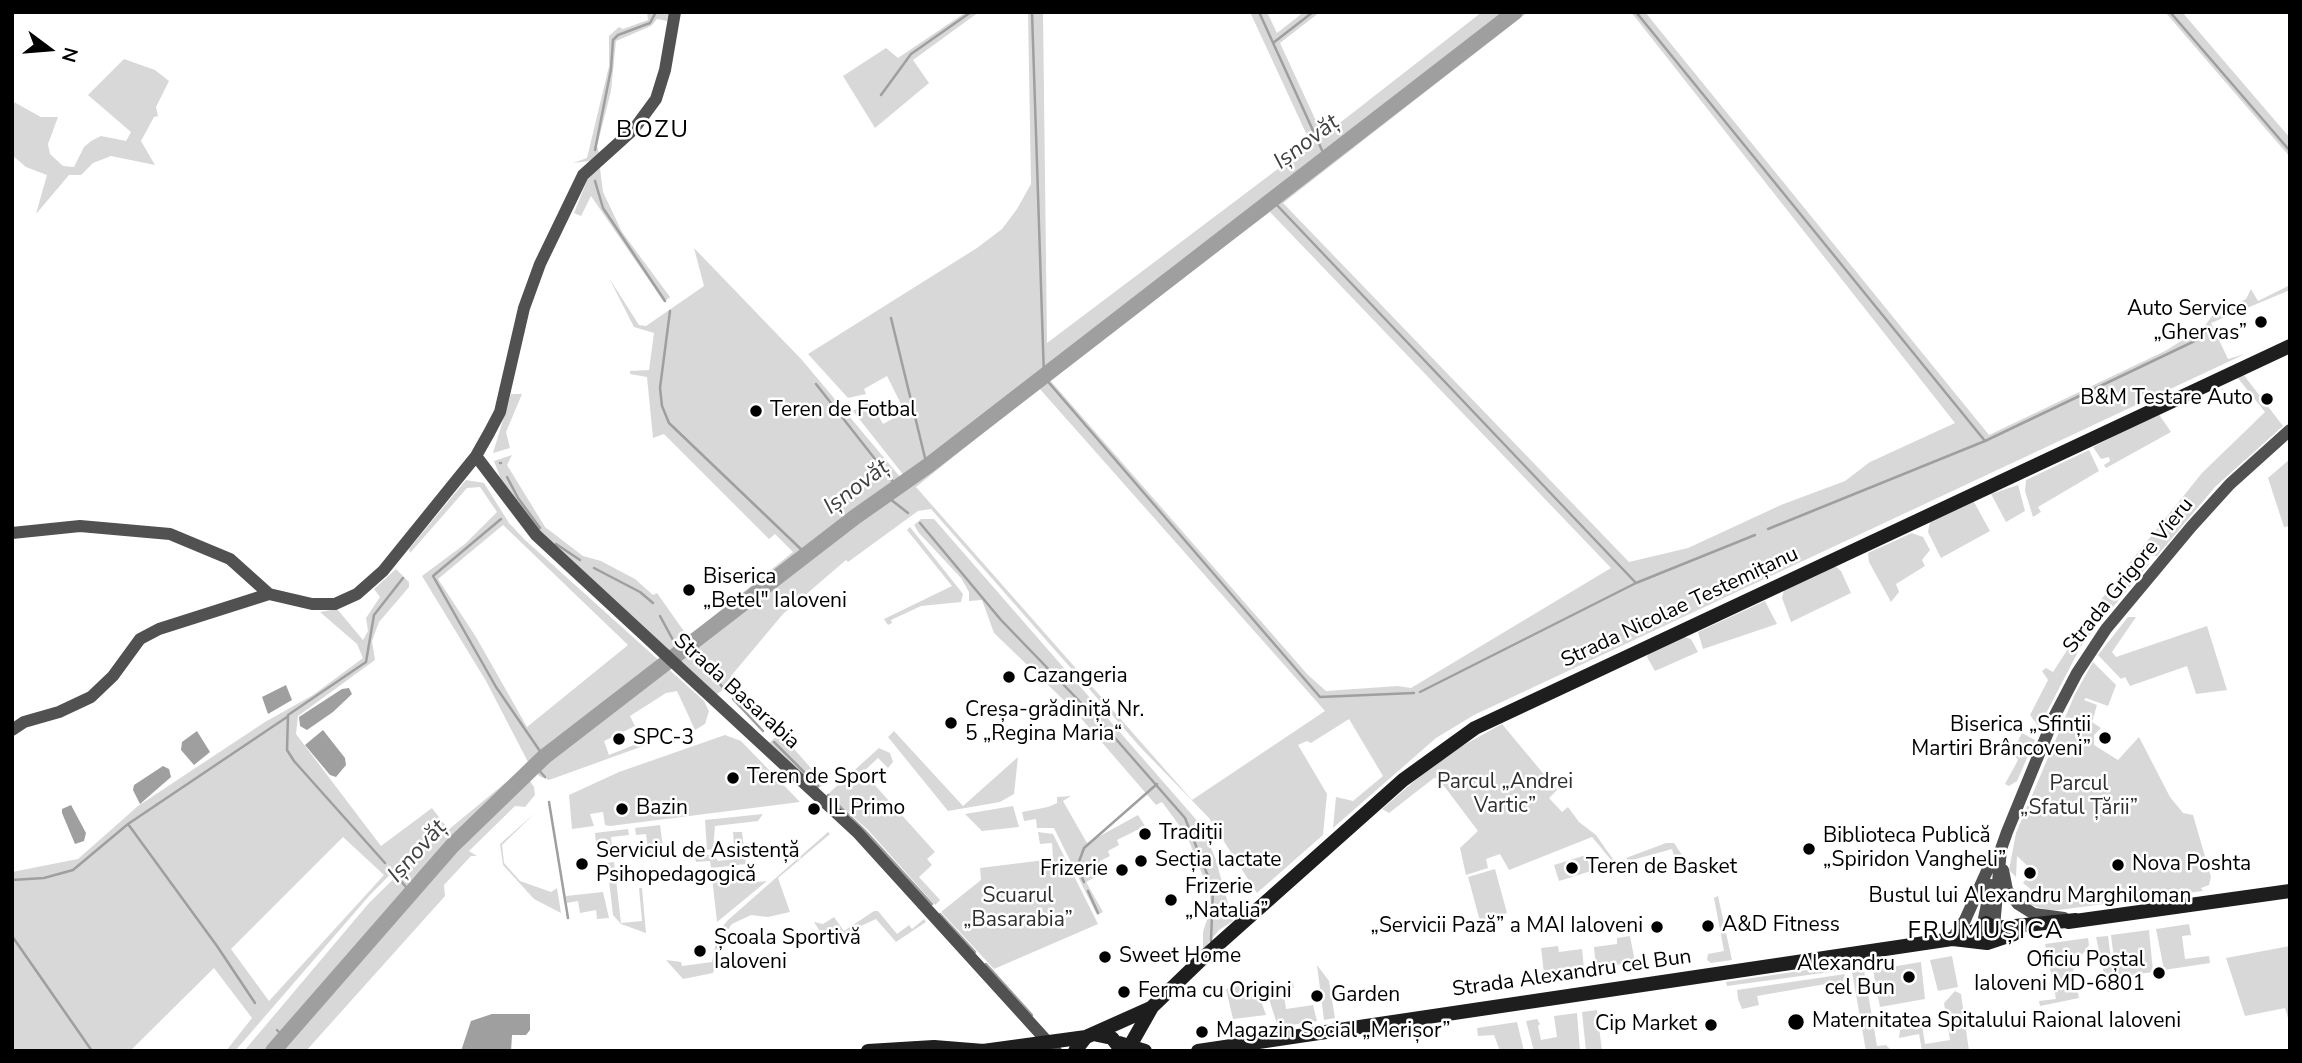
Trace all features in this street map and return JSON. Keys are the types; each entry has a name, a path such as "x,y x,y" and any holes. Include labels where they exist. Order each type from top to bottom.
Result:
{"main road":[{"name":"Strada Nicolae Testemițanu","path":"1124,1047 1152,1007 1402,780 1475,728 2290,346"},
{"name":"Strada Alexandru cel Bun","path":"1198,1051 1952,939 1987,931 2290,891"},
{"name":"Strada Nicolae Testemițanu","path":"1089,1036 1152,1007"},
{"path":"868,1051 934,1047 984,1051 1053,1047 1089,1036 1106,1035 1124,1047 1145,1051"},
{"path":"1075,1051 1089,1036"}],"street":[{"path":"12,730 24,722 59,712 91,697 107,683 140,639 179,621 269,594 324,605 357,594 383,571 476,456 500,412 524,308 540,264 583,175 634,129 656,99 665,70 675,12"},
{"name":"Strada Grigore Vieru","path":"1999,853 2055,715 2090,652 2207,508 2290,430"},
{"name":"Strada Basarabia","path":"476,456 536,536 874,850 1053,1047"},
{"path":"12,533 80,526 170,534 230,559 269,594"},
{"path":"1999,853 2004,882 2012,898 2034,914 2076,920"},
{"path":"1987,931 1999,853"},
{"path":"1952,939 1965,920 1999,853"}],"green space":[{"path":"647,12 669,12 667,21 657,19 651,26 616,41 611,91 597,146 599,153 589,161 573,163 587,158 609,66 609,36 619,27 623,29 648,20"},
{"path":"966,12 979,12 913,60 929,83 875,128 843,76 886,48 898,58"},
{"path":"1028,12 1043,12 1047,343 1311,144 1250,12 1267,12 1277,33 1304,12 1320,12 1280,43 1323,136 1482,12 1528,12 1283,203 1629,562 1688,548 1781,505 1845,481 1870,462 1955,423 1631,12 1645,12 1989,435 2165,351 2204,327 2212,316 2246,299 2251,289 2258,301 2290,285 2290,290 2211,323 2228,359 2245,354 1474,715 1436,738 1333,828 1336,797 1353,801 1383,776 1349,719 1311,743 1307,741 1298,745 1327,794 1323,835 1257,893 1209,818 1141,748 931,509 918,511 848,562 846,560 783,614 731,676 734,681 716,695 538,532 501,480 494,461 512,455 507,465 545,527 583,556 601,561 635,579 653,595 657,593 688,637 793,552 775,534 769,539 664,434 653,438 647,377 630,374 630,371 649,370 654,333 634,327 609,278 639,325 646,326 704,286 694,248 802,360 901,478 905,477 853,411 870,401 883,424 905,412 887,376 864,389 866,394 848,398 808,354 977,248 1002,229 1031,184","holes":["1270,212 1611,568 1411,688 1398,686 1326,691 1308,675 1049,379","1039,388 1325,711 1192,800 916,487"]},
{"path":"2165,12 2182,12 2290,138 2290,157"},
{"path":"124,59 155,70 169,81 156,107 158,116 154,117 141,141 155,165 111,156 93,163 81,175 69,175 36,214 47,175 26,167 12,155 12,101 41,117 58,117 48,144 50,154 63,166 74,167 84,147 91,141 101,136 126,141 131,132 88,95"},
{"path":"600,168 603,192 622,232 670,297 664,302 591,196 581,216 574,213 588,178"},
{"path":"2243,374 2283,426 2215,487 2157,556 2148,556 2127,566 2202,473 2265,412 2237,377"},
{"path":"511,394 522,394 506,432 510,448 493,453"},
{"path":"2158,413 2171,432 2106,468 2104,465 2110,461 2109,457 2101,459 2093,447"},
{"path":"2089,450 2099,471 2038,507 2041,512 2033,517 2025,491 2026,480"},
{"path":"2290,459 2290,526 2284,527 2268,478"},
{"path":"466,480 484,483 509,523 524,539 704,701 709,711 705,724 695,730 677,691 666,693 630,716 635,726 604,741 609,755 644,741 646,745 549,780 539,776 528,762 486,681 422,576 465,544 497,512 480,487 467,488 410,553 409,549","holes":["503,525 628,645 527,727 476,637 438,579"]},
{"path":"2018,485 2025,511 2006,522 1991,494"},
{"path":"1974,502 1990,531 1941,558 1928,532 1930,522"},
{"path":"921,519 934,519 1200,824 1215,857 1233,921 1219,930 1205,947 1203,948 1203,932 1211,907 1210,894 1189,841 1179,825 1162,802 1156,805 1073,709 994,633 982,600 969,601 969,592 961,578 919,533 914,525"},
{"path":"910,527 963,594 961,602 921,606 891,620 892,623 888,625 884,619 952,586 907,530"},
{"path":"1912,533 1923,537 1930,550 1922,560 1925,566 1896,584 1899,592 1891,602 1869,562 1868,553"},
{"path":"2150,563 2102,620 2097,611 2103,604 2100,601 2118,578 2124,584 2134,572"},
{"path":"1835,566 1841,571 1851,593 1791,622 1782,598 1784,590"},
{"path":"396,569 409,582 409,587 379,622 372,641 375,660 298,716 296,734 381,846 432,808 445,825 420,844 369,896 235,1051 226,1051 252,1018 214,968 130,1051 12,1051 12,872 78,859 138,806 265,722 313,695 363,658 357,644 320,612 337,609 363,640 368,631 366,618 380,597 374,589","holes":["343,837 384,875 269,1001 231,949"]},
{"path":"1765,601 1777,624 1703,649 1698,632"},
{"path":"2093,610 2099,622 2080,648 2039,727 2030,715 2048,680 2042,671 2046,668 2053,672"},
{"path":"2128,617 2136,617 2112,652 2116,657 2207,626 2227,690 2196,694 2187,666 2130,686 2125,677 2121,679 2098,655"},
{"path":"1684,637 1691,639 1698,652 1655,671 1647,657 1649,652"},
{"name":"Parcul „Sfatul Țării”","path":"2093,662 2116,685 2108,706 2086,698 2084,700 2097,705 2092,722 2101,728 2094,735 2094,745 2118,760 2139,737 2170,797 2183,813 2193,815 2211,877 2209,885 2201,888 2203,891 2115,902 2103,897 2104,904 2051,911 2027,904 2038,895 2023,883 2033,871 2017,856 2016,877 2009,870 2016,833 2075,694"},
{"name":"Parcul „Andrei Vartic”","path":"1502,724 1557,790 1549,798 1562,812 1568,807 1579,822 1596,835 1627,879 1592,837 1509,870 1500,854 1486,859 1488,868 1466,875 1460,848 1478,831 1438,778 1434,778 1389,813 1382,809 1442,757"},
{"path":"894,731 963,806 1018,757 1014,794 1000,802 948,811 888,737"},
{"path":"780,733 824,783 818,789 769,743"},
{"path":"2022,733 2035,740 2017,781 2009,786 2005,784 2018,760 2012,753"},
{"path":"725,735 741,741 800,802 610,826 605,825 603,812 590,814 594,826 572,829 569,795 619,772"},
{"path":"879,748 890,753 893,762 888,768 878,758 863,772 935,852 927,859 932,865 919,877 940,900 935,905 868,830 828,794"},
{"path":"522,769 534,787 535,795 525,807 515,806 469,851 477,856 471,856 444,885 445,896 306,1051 244,1051 369,903 419,854"},
{"path":"1071,796 1063,801 1087,843 1138,815 1145,826 1117,840 1119,845 1108,851 1110,856 1100,861 1102,867 1097,870 1099,875 1086,882 1103,912 1097,915 1054,828 1037,828 1036,819 1024,821 1022,812 1048,807 1057,803 1057,797"},
{"path":"1013,806 1019,827 982,831 965,814"},
{"path":"535,813 502,845 504,863 520,881 551,892 557,888 561,913 534,899 503,865 500,844"},
{"path":"763,814 758,821 715,826 713,849 707,850 705,820"},
{"path":"660,825 664,856 649,858 646,834 636,835 635,828"},
{"path":"628,829 629,835 611,837 613,855 597,857 595,833"},
{"path":"733,832 742,832 746,864 711,868 710,861 696,862 695,857 713,854 718,861 735,859"},
{"path":"828,832 830,834 778,878 790,912 768,917 751,915 732,924 724,935 713,973 683,979 666,960 681,962 682,966 712,962 718,932 728,920"},
{"name":"Scuarul „Basarabia”","path":"1038,832 1053,834 1098,924 994,969 941,912 981,880 980,868 1053,859 1052,843 1040,844"},
{"path":"1666,843 1674,843 1694,873 1679,874 1672,849 1629,861 1626,858"},
{"name":"Teren de Basket","path":"1586,855 1591,871 1559,881 1554,865"},
{"path":"614,862 621,923 642,921 639,888 642,888 646,933 621,924 613,915 607,863"},
{"path":"1495,869 1507,913 1480,921 1468,877"},
{"path":"747,874 748,883 767,881 717,922 712,877"},
{"path":"603,892 609,918 597,919 596,910 580,913 578,901 567,903 566,896"},
{"path":"1718,896 1732,960 1711,963 1707,960 1708,954 1724,951 1714,898"},
{"path":"878,911 897,934 909,925 912,929 924,919 926,922 896,942 876,919 844,934 819,930 814,922 823,924 834,917 844,931"},
{"path":"2189,924 2191,935 2182,936 2185,959 2209,956 2210,963 2164,970 2156,929"},
{"path":"2149,930 2153,972 2119,977 2118,993 2111,935"},
{"path":"1630,936 1635,962 1596,968 1594,947 1617,944 1617,938"},
{"path":"2108,936 2115,991 2108,992 2096,937"},
{"path":"2088,938 2089,945 2078,960 2050,965 2045,944"},
{"path":"1558,946 1559,952 1582,949 1584,969 1544,974 1541,948"},
{"path":"2290,946 2290,1025 2285,1008 2245,1016 2226,958"},
{"path":"1952,956 1958,987 1938,991 1930,960"},
{"path":"1921,962 1925,999 1880,1007 1873,970"},
{"path":"2077,963 2073,971 2079,998 2040,1006 2039,1001 2056,999 2050,968"},
{"path":"1317,965 1329,981 1335,1018 1324,1020"},
{"path":"1840,965 1845,970 1727,986 1726,982"},
{"path":"1864,970 1877,1046 1886,1045 1892,1051 1866,1051 1852,972"},
{"path":"1845,974 1843,981 1757,996 1759,1005 1742,1009 1738,999 1737,990"},
{"path":"1293,982 1294,988 1283,989 1286,1009 1313,1005 1317,1021 1278,1027 1269,999 1285,984"},
{"path":"1243,985 1249,996 1258,992 1266,1015 1233,1019 1226,989"},
{"path":"1955,991 1961,994 1969,1051 1922,1051 1919,1034 1899,1038 1900,1030 1922,1025 1925,1044 1950,1040 1944,1003"},
{"path":"1597,1010 1602,1051 1586,1051 1582,1012"},
{"path":"1577,1013 1580,1051 1534,1051 1526,1021 1537,1019 1541,1040 1557,1037 1554,1016"},
{"path":"1517,1022 1524,1051 1500,1051 1494,1035 1478,1036 1477,1028"}],"shaded area":[{"path":"286,685 292,700 268,714 262,697"},
{"path":"349,688 352,694 333,712 307,730 300,726 299,717 342,689"},
{"path":"323,730 345,758 346,765 336,777 330,775 305,745"},
{"path":"197,731 210,752 194,765 181,750 182,742"},
{"path":"163,766 169,769 171,777 140,804 133,790 134,785"},
{"path":"71,805 86,833 84,841 75,844 62,813 62,809"},
{"path":"492,1014 530,1014 530,1030 526,1035 512,1035 511,1051 461,1051 471,1021"}],"waterway":[{"path":"595,150 611,69 613,40 618,35 650,23 656,12"},
{"path":"881,95 911,54 971,12"},
{"path":"1032,12 1044,377 1320,697 1414,693"},
{"path":"1259,12 1326,159"},
{"path":"1273,43 1313,12"},
{"name":"Ișnovăț","path":"273,1051 452,846 544,757 855,517 929,465 1515,12"},
{"path":"1636,12 1985,441"},
{"path":"2170,12 2290,151"},
{"path":"595,181 603,208 665,301"},
{"path":"1273,201 1636,583"},
{"path":"670,311 660,388 662,406 669,423 806,554"},
{"path":"891,318 927,466"},
{"path":"1768,529 1985,441 2201,338"},
{"path":"816,384 897,487"},
{"path":"507,477 518,498 540,528"},
{"path":"885,495 908,513"},
{"path":"501,519 433,576 496,687 544,757"},
{"path":"920,523 1001,620 1115,738 1185,818 1213,889 1211,941"},
{"path":"1420,692 1636,583 1755,535"},
{"path":"556,544 580,560"},
{"path":"594,568 640,592 653,603"},
{"path":"385,863 294,761 287,750 288,715 366,662 374,615 403,578"},
{"path":"660,616 680,653"},
{"path":"692,645 723,688"},
{"path":"733,699 763,731"},
{"path":"12,880 44,878 73,870 128,824 287,717"},
{"path":"774,742 818,786"},
{"path":"535,766 545,777"},
{"path":"1084,882 1077,867 1084,848 1157,784"},
{"path":"828,795 932,904"},
{"path":"549,802 568,918"},
{"path":"128,824 255,1003"},
{"path":"401,881 411,893"},
{"path":"1088,891 1098,913"},
{"path":"940,914 975,952"},
{"path":"12,936 92,1051"},
{"path":"986,964 1032,1015"},
{"path":"277,1030 284,1038"}],"place":[{"name":"Auto Service „Ghervas”","path":"2261,322"},
{"name":"B&M Testare Auto","path":"2267,399"},
{"name":"Teren de Fotbal","path":"756,411"},
{"name":"Biserica „Betel\" Ialoveni","path":"689,590"},
{"name":"Cazangeria","path":"1009,677"},
{"name":"Creșa-grădiniță Nr. 5 „Regina Maria“","path":"951,723"},
{"name":"Biserica „Sfinții Martiri Brâncoveni”","path":"2105,738"},
{"name":"SPC-3","path":"619,739"},
{"name":"Teren de Sport","path":"733,778"},
{"name":"Bazin","path":"622,809"},
{"name":"IL Primo","path":"814,809"},
{"name":"Tradiții","path":"1145,834"},
{"name":"Biblioteca Publică „Spiridon Vangheli”","path":"1809,849"},
{"name":"Secția lactate","path":"1141,861"},
{"name":"Serviciul de Asistență Psihopedagogică","path":"582,864"},
{"name":"Nova Poshta","path":"2118,865"},
{"name":"Teren de Basket","path":"1572,868"},
{"name":"Frizerie","path":"1122,870"},
{"name":"Bustul lui Alexandru Marghiloman","path":"2030,873"},
{"name":"Frizerie „Natalia”","path":"1171,900"},
{"name":"A&D Fitness","path":"1708,926"},
{"name":"„Servicii Pază” a MAI Ialoveni","path":"1657,927"},
{"name":"Școala Sportivă Ialoveni","path":"700,951"},
{"name":"Sweet Home","path":"1105,957"},
{"name":"Oficiu Poștal Ialoveni MD-6801","path":"2159,973"},
{"name":"Alexandru cel Bun","path":"1909,977"},
{"name":"Ferma cu Origini","path":"1124,992"},
{"name":"Garden","path":"1317,996"},
{"name":"Maternitatea Spitalului Raional Ialoveni","path":"1796,1022"},
{"name":"Cip Market","path":"1711,1025"},
{"name":"Magazin Social „Merișor”","path":"1202,1032"}],"district":[{"name":"BOZU","path":"653,131"},
{"name":"FRUMUȘICA","path":"1986,932"}]}
